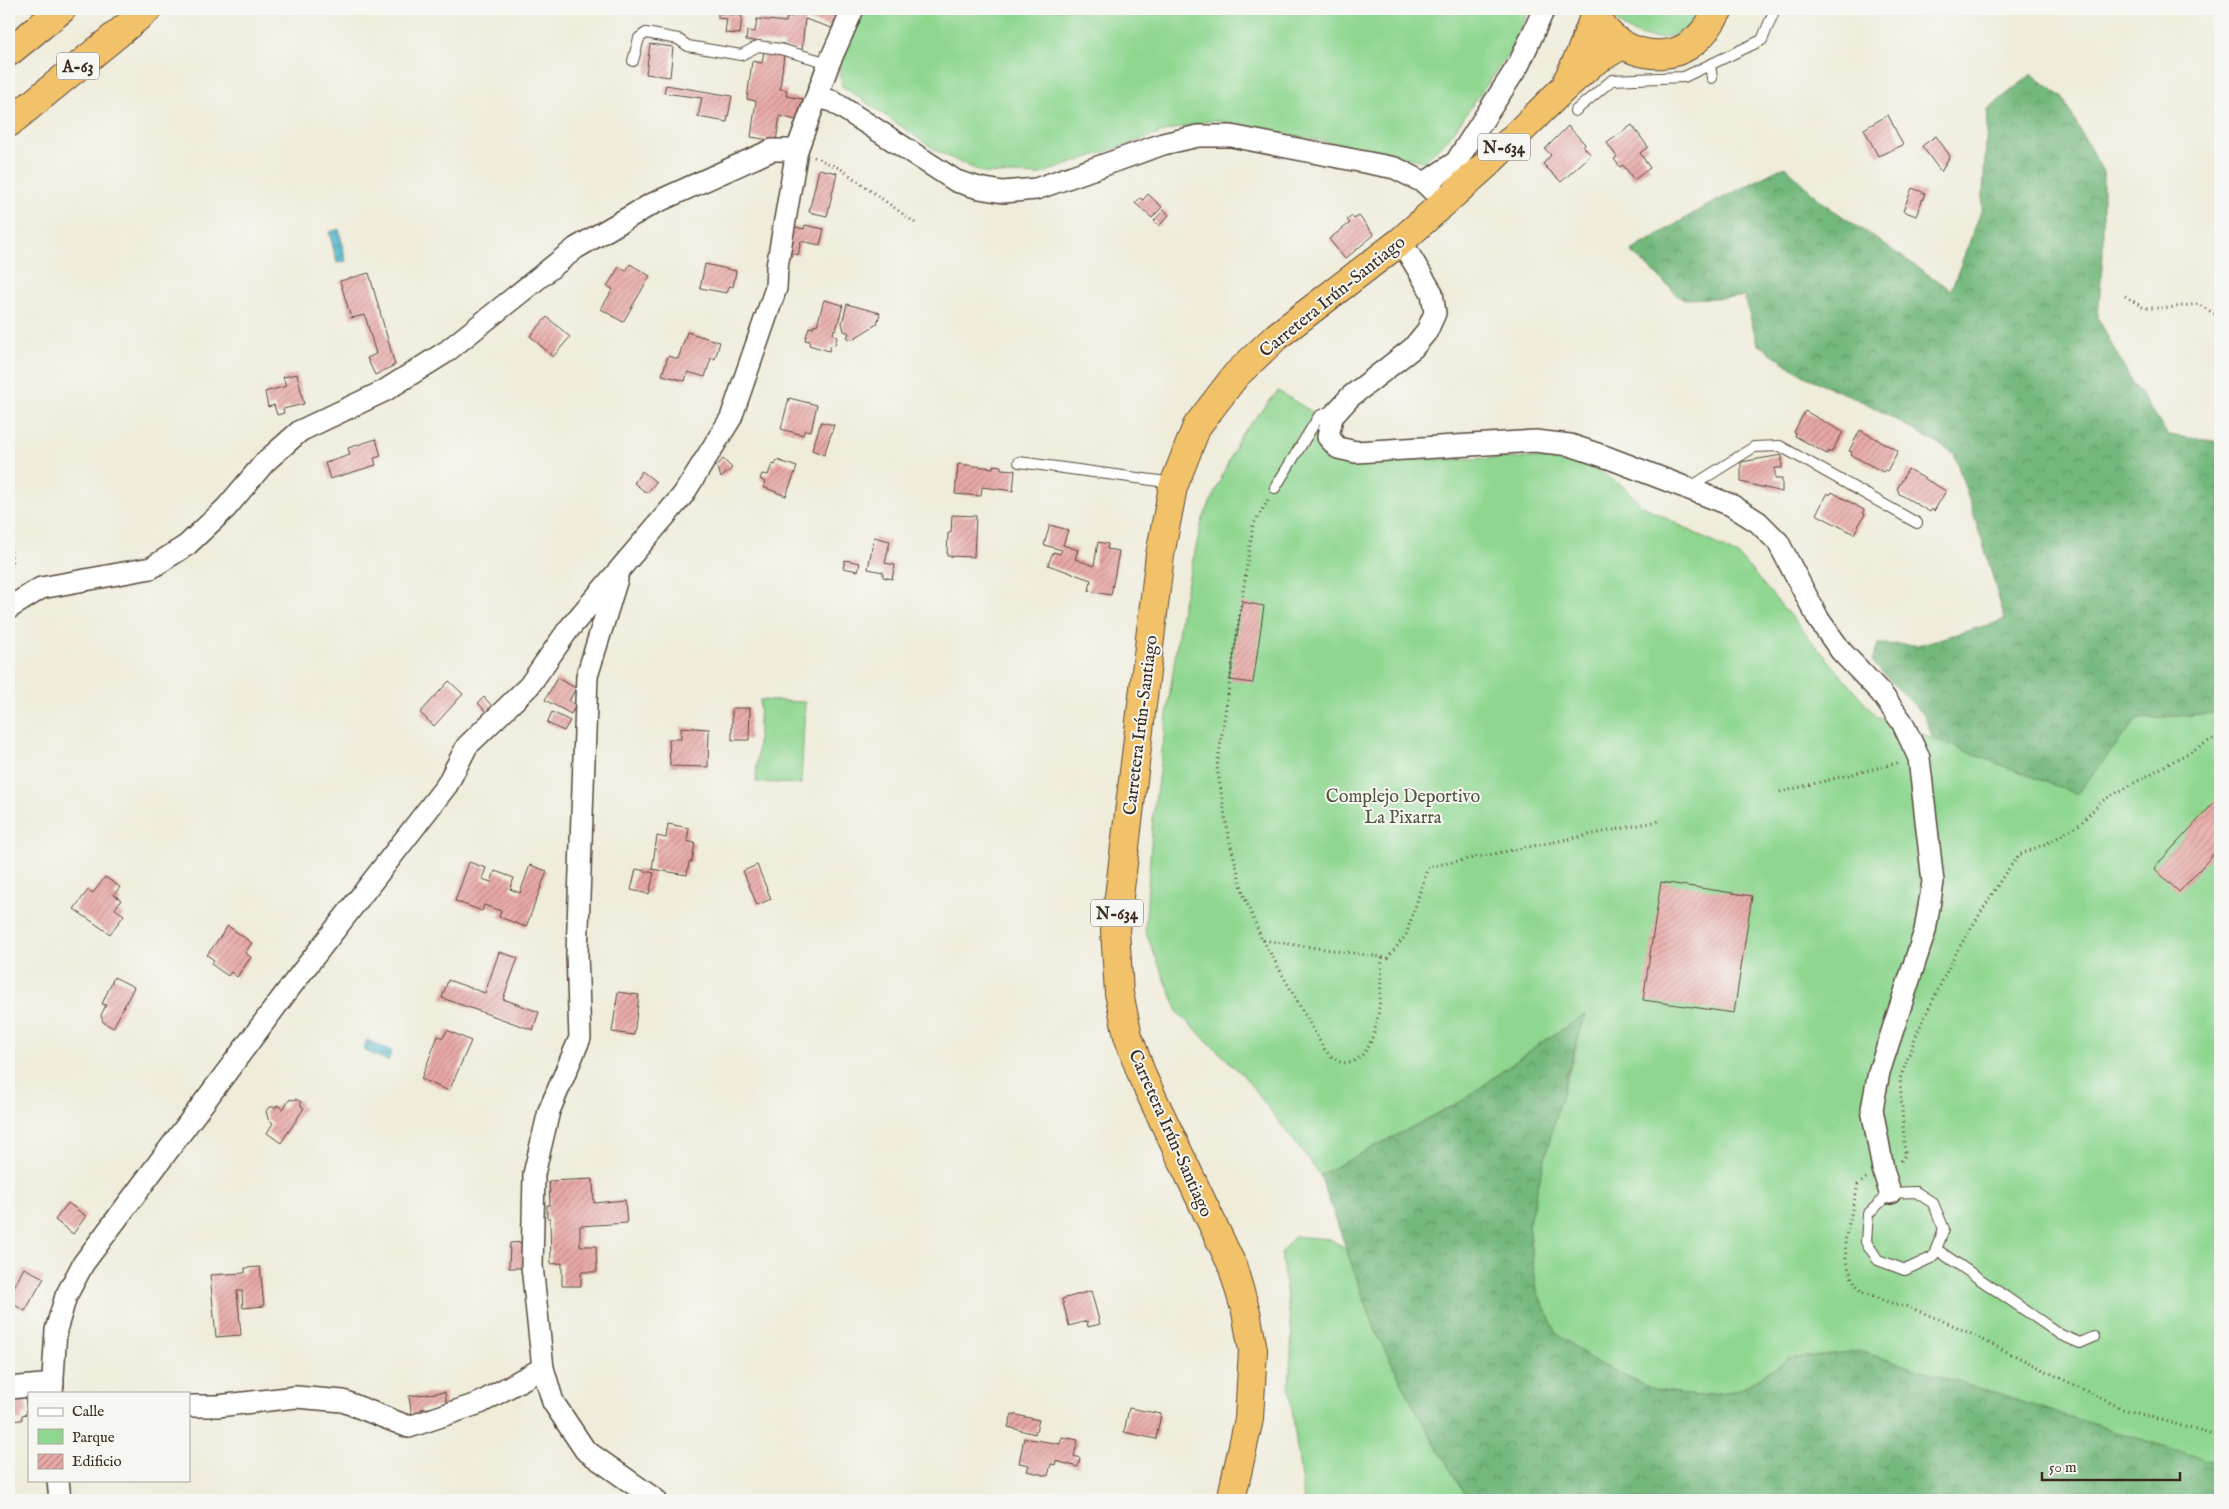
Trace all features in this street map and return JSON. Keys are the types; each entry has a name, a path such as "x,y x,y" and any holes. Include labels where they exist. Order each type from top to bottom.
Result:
{"highway":[{"path":"9,52 62,9"},
{"name":"A-63","path":"9,123 148,9"},
{"name":"N-634","path":"1594,11 1608,34 1622,45 1650,54 1668,53 1686,48 1705,33 1719,9"},
{"name":"Carretera Irún-Santiago","path":"1569,100 1594,11"},
{"name":"Carretera Irún-Santiago","path":"1231,1500 1249,1419 1253,1350 1246,1312 1232,1265 1143,1078 1131,1045 1119,993 1114,930 1160,555 1174,483 1197,426 1236,376 1277,336 1401,241 1569,100 1592,63 1622,45"}],"street":[{"path":"9,1388 52,1389 56,1330 66,1296 83,1264 279,1002 447,785 467,746 529,686 568,630 683,495 731,418 776,288 777,267 797,150 829,63 853,9"},
{"path":"1425,183 1456,162 1520,64 1544,9"},
{"path":"818,97 832,101 956,181 995,190 1036,189 1163,144 1198,136 1231,136 1395,168 1425,183 1445,203"},
{"path":"9,608 41,588 151,568 187,545 226,508 265,462 300,431 384,391 446,352 576,248 650,205 772,150 797,150"},
{"path":"1401,241 1432,293 1435,313 1428,331 1413,348 1350,398 1332,417 1328,437 1338,448 1356,452 1535,442 1570,445 1731,505 1758,522 1778,542 1819,620 1841,651 1881,693 1902,722 1919,758 1933,882 1925,931 1879,1072 1872,1109 1883,1170 1890,1193"},
{"path":"620,570 587,676 577,954 580,1038 550,1111 534,1174 532,1266 543,1368 553,1402 586,1450 656,1500"},
{"path":"190,1406 218,1406 296,1397 343,1401 409,1427 480,1403 543,1368"},
{"path":"58,1482 60,1500"}],"lane":[{"path":"1569,100 1612,80 1684,78 1762,40 1774,9"},
{"path":"633,61 638,38 646,33 678,39 688,46 741,54 758,46 780,49 829,63"},
{"path":"1710,65 1712,78"},
{"path":"1275,488 1319,416 1341,407"},
{"path":"1688,489 1754,447 1780,446 1917,522"},
{"path":"1019,462 1174,483"},
{"path":"1916,1192 1933,1203 1944,1229 1936,1249 1933,1257 1905,1270 1878,1260 1866,1242 1868,1214 1890,1193 1916,1192"},
{"path":"1936,1249 2061,1335 2080,1343 2094,1337"}],"path":[{"path":"797,150 841,169 918,225"},
{"path":"2125,296 2144,308 2168,308 2198,304 2220,317"},
{"path":"1275,488 1253,525 1217,767 1228,834 1244,896 1262,940 1324,1049 1338,1061 1350,1063 1366,1052 1378,1020 1382,957"},
{"path":"9,536 12,563 9,576"},
{"path":"2220,735 2102,802 2080,824 2052,841 2019,855 2004,875 1957,951 1917,1033 1900,1079 1905,1156 1898,1163 1868,1176 1858,1185 1845,1240 1846,1261 1852,1278 1861,1292 1909,1307 1957,1328 2124,1409 2220,1437"},
{"path":"1780,792 1919,758"},
{"path":"1262,940 1388,958 1406,935 1428,867 1659,821"}],"green space":[{"path":"865,9 1530,9 1508,55 1449,138 1424,161 1214,120 1170,130 1037,175 984,173 940,153 842,86 839,64"},
{"path":"1609,9 1704,9 1698,18 1682,32 1662,38 1652,38 1620,25"},
{"path":"2032,74 2062,97 2103,172 2103,255 2098,318 2130,379 2168,435 2220,442 2220,710 2216,713 2137,719 2077,794 1933,739 1924,715 1872,662 1878,644 1918,645 2005,620 1954,453 1866,403 1804,376 1758,344 1744,297 1682,299 1631,251 1699,210 1785,166 1823,203 1951,290 1982,209 1988,109"},
{"name":"Complejo Deportivo La Pixarra","path":"1278,391 1319,416 1322,452 1331,460 1532,458 1571,460 1600,471 1625,488 1641,505 1739,556 1877,717 2076,793 2137,719 2215,713 2220,710 2220,1464 1859,1351 1789,1359 1740,1390 1697,1396 1656,1390 1596,1362 1557,1334 1537,1292 1528,1226 1556,1115 1586,1014 1536,1046 1464,1100 1320,1175 1243,1075 1179,1014 1145,931 1153,815 1182,607 1202,521 1240,436"},
{"path":"760,700 805,702 801,784 756,782"},
{"path":"1586,1014 1556,1115 1528,1226 1537,1292 1557,1334 1596,1362 1656,1390 1697,1396 1740,1390 1789,1359 1859,1351 2220,1464 2220,1500 1470,1500 1466,1497 1419,1416 1376,1332 1320,1175 1464,1100 1536,1046"},
{"path":"1295,1236 1330,1239 1346,1249 1376,1332 1419,1416 1466,1497 1470,1500 1304,1500 1289,1388 1292,1336 1281,1252"}],"water":[{"path":"339,229 346,261 337,263 329,232"},
{"path":"367,1040 392,1051 388,1061 363,1050"}],"building":[{"path":"794,9 816,9 837,16 832,28 805,19 802,50 784,48 784,44 746,40 747,31 755,32 757,19 786,22 787,17 791,17"},
{"path":"718,13 742,16 740,34 725,33 727,19 718,18"},
{"path":"650,44 673,47 670,77 646,74"},
{"path":"764,51 784,54 780,89 787,90 786,96 803,99 796,120 780,116 776,141 751,137 756,101 747,99 752,61 762,63"},
{"path":"666,85 732,96 727,122 698,117 702,98 664,93"},
{"path":"1888,115 1903,145 1878,156 1864,129"},
{"path":"1632,125 1648,147 1640,153 1650,168 1634,180 1623,165 1620,167 1614,159 1617,157 1607,143"},
{"path":"1568,126 1585,144 1583,146 1591,155 1561,182 1543,164 1551,155 1545,149"},
{"path":"1936,136 1950,156 1941,172 1922,146"},
{"path":"819,169 837,173 827,216 809,212"},
{"path":"1912,188 1925,193 1916,216 1903,211"},
{"path":"1148,194 1162,207 1152,218 1135,203 1140,198 1143,200"},
{"path":"1164,210 1169,215 1159,226 1154,221"},
{"path":"1352,216 1354,219 1359,216 1374,235 1345,259 1329,239 1350,223 1347,220"},
{"path":"805,225 824,229 820,245 801,241 798,255 793,253 792,256 787,255 791,226 804,229"},
{"path":"630,264 650,276 623,322 601,309 613,289 607,286 619,267 626,271"},
{"path":"705,264 736,271 733,287 729,286 727,293 700,288"},
{"path":"369,273 395,365 375,375 367,358 376,354 365,315 351,318 340,281"},
{"path":"824,300 843,305 836,330 834,329 833,334 837,337 835,345 830,346 829,351 809,345 810,341 805,340 809,327 813,328 814,324 817,325"},
{"path":"847,304 880,313 877,324 853,339 847,338 849,333 844,331 842,323"},
{"path":"547,317 570,337 553,357 530,336"},
{"path":"687,332 720,342 715,359 711,358 705,377 688,372 685,381 662,375 668,356 678,359"},
{"path":"297,374 304,404 283,409 284,413 277,415 274,405 268,407 265,392 286,386 283,377"},
{"path":"789,398 817,405 811,431 805,430 803,435 781,429"},
{"path":"1805,411 1843,432 1831,453 1829,451 1827,454 1795,436 1796,433 1794,432"},
{"path":"821,422 834,425 824,455 812,450"},
{"path":"1860,430 1898,451 1887,471 1883,472 1851,455 1852,452 1849,451"},
{"path":"376,439 381,456 374,458 376,465 330,479 325,463 350,455 348,448"},
{"path":"1782,455 1782,468 1775,468 1775,479 1782,479 1782,492 1741,482 1741,462"},
{"path":"723,459 732,468 721,478 716,467"},
{"path":"777,460 797,467 786,496 763,487 765,482 760,479 762,474 768,475 772,464 775,465"},
{"path":"958,464 993,468 993,465 1001,466 1001,469 1015,470 1013,491 982,487 981,496 955,494"},
{"path":"1908,469 1946,491 1934,511 1932,509 1930,512 1898,493 1897,489"},
{"path":"642,471 656,482 647,493 634,483"},
{"path":"1832,492 1864,510 1863,513 1865,514 1854,534 1816,514 1828,493 1830,495"},
{"path":"952,515 976,516 974,557 947,556 948,533 951,533"},
{"path":"1050,525 1068,530 1063,545 1078,550 1075,559 1094,566 1098,542 1108,544 1107,549 1119,551 1111,595 1089,591 1091,580 1048,565 1053,552 1060,554 1062,550 1044,545"},
{"path":"874,537 890,541 885,563 895,565 892,579 883,577 883,572 868,569"},
{"path":"845,560 860,563 858,571 843,568"},
{"path":"1242,602 1264,606 1253,683 1230,680"},
{"path":"557,678 576,688 569,701 576,705 571,714 545,700"},
{"path":"449,681 463,694 434,726 420,713"},
{"path":"484,697 492,706 486,712 478,703"},
{"path":"732,708 750,708 749,740 732,740"},
{"path":"552,712 570,721 564,731 547,723"},
{"path":"681,727 709,729 708,767 670,766 669,739 681,739"},
{"path":"2220,796 2220,847 2179,892 2154,868"},
{"path":"668,824 689,828 687,841 695,843 692,862 689,862 687,875 652,869 657,836 666,838"},
{"path":"469,862 486,868 482,879 491,882 495,871 514,878 510,889 520,893 530,865 547,871 526,927 499,917 501,911 484,905 482,911 455,901"},
{"path":"757,865 771,899 757,905 743,871"},
{"path":"636,869 654,873 649,894 631,890"},
{"path":"105,877 120,887 114,895 121,900 115,909 124,915 110,934 74,909 88,890 93,893"},
{"path":"1661,882 1752,896 1734,1013 1643,1000"},
{"path":"228,926 252,943 245,953 251,957 237,977 231,972 228,976 211,964 214,960 207,955"},
{"path":"499,952 518,958 503,999 539,1012 533,1030 442,998 448,980 485,993"},
{"path":"114,977 134,987 113,1028 103,1022 101,1015 106,1005 102,1004"},
{"path":"618,992 639,995 634,1035 612,1032"},
{"path":"447,1030 471,1041 449,1091 421,1079 438,1036 443,1038"},
{"path":"290,1099 296,1099 301,1102 301,1106 304,1108 281,1143 267,1133 273,1123 268,1119 266,1111 269,1107 276,1107 277,1105 283,1109"},
{"path":"593,1179 594,1203 625,1200 627,1223 580,1226 580,1246 596,1246 597,1272 581,1272 581,1286 562,1286 562,1263 551,1264 550,1218 547,1218 547,1205 550,1205 549,1181"},
{"path":"68,1203 86,1216 73,1234 55,1220"},
{"path":"525,1242 524,1268 509,1268 510,1243"},
{"path":"260,1267 264,1306 243,1308 242,1291 237,1291 241,1335 216,1337 210,1275 245,1273 245,1268"},
{"path":"24,1268 44,1278 25,1311 9,1302 9,1296"},
{"path":"1091,1291 1100,1324 1088,1327 1087,1321 1069,1326 1062,1299"},
{"path":"445,1392 447,1406 421,1409 422,1416 412,1417 409,1396"},
{"path":"25,1396 27,1414 22,1415 22,1420 9,1421 9,1398"},
{"path":"1129,1408 1161,1414 1156,1439 1124,1432"},
{"path":"1012,1414 1039,1420 1035,1434 1008,1427"},
{"path":"1062,1437 1078,1440 1074,1456 1080,1458 1078,1467 1056,1461 1055,1465 1051,1464 1048,1476 1027,1471 1029,1465 1019,1463 1024,1438 1060,1444"}]}
